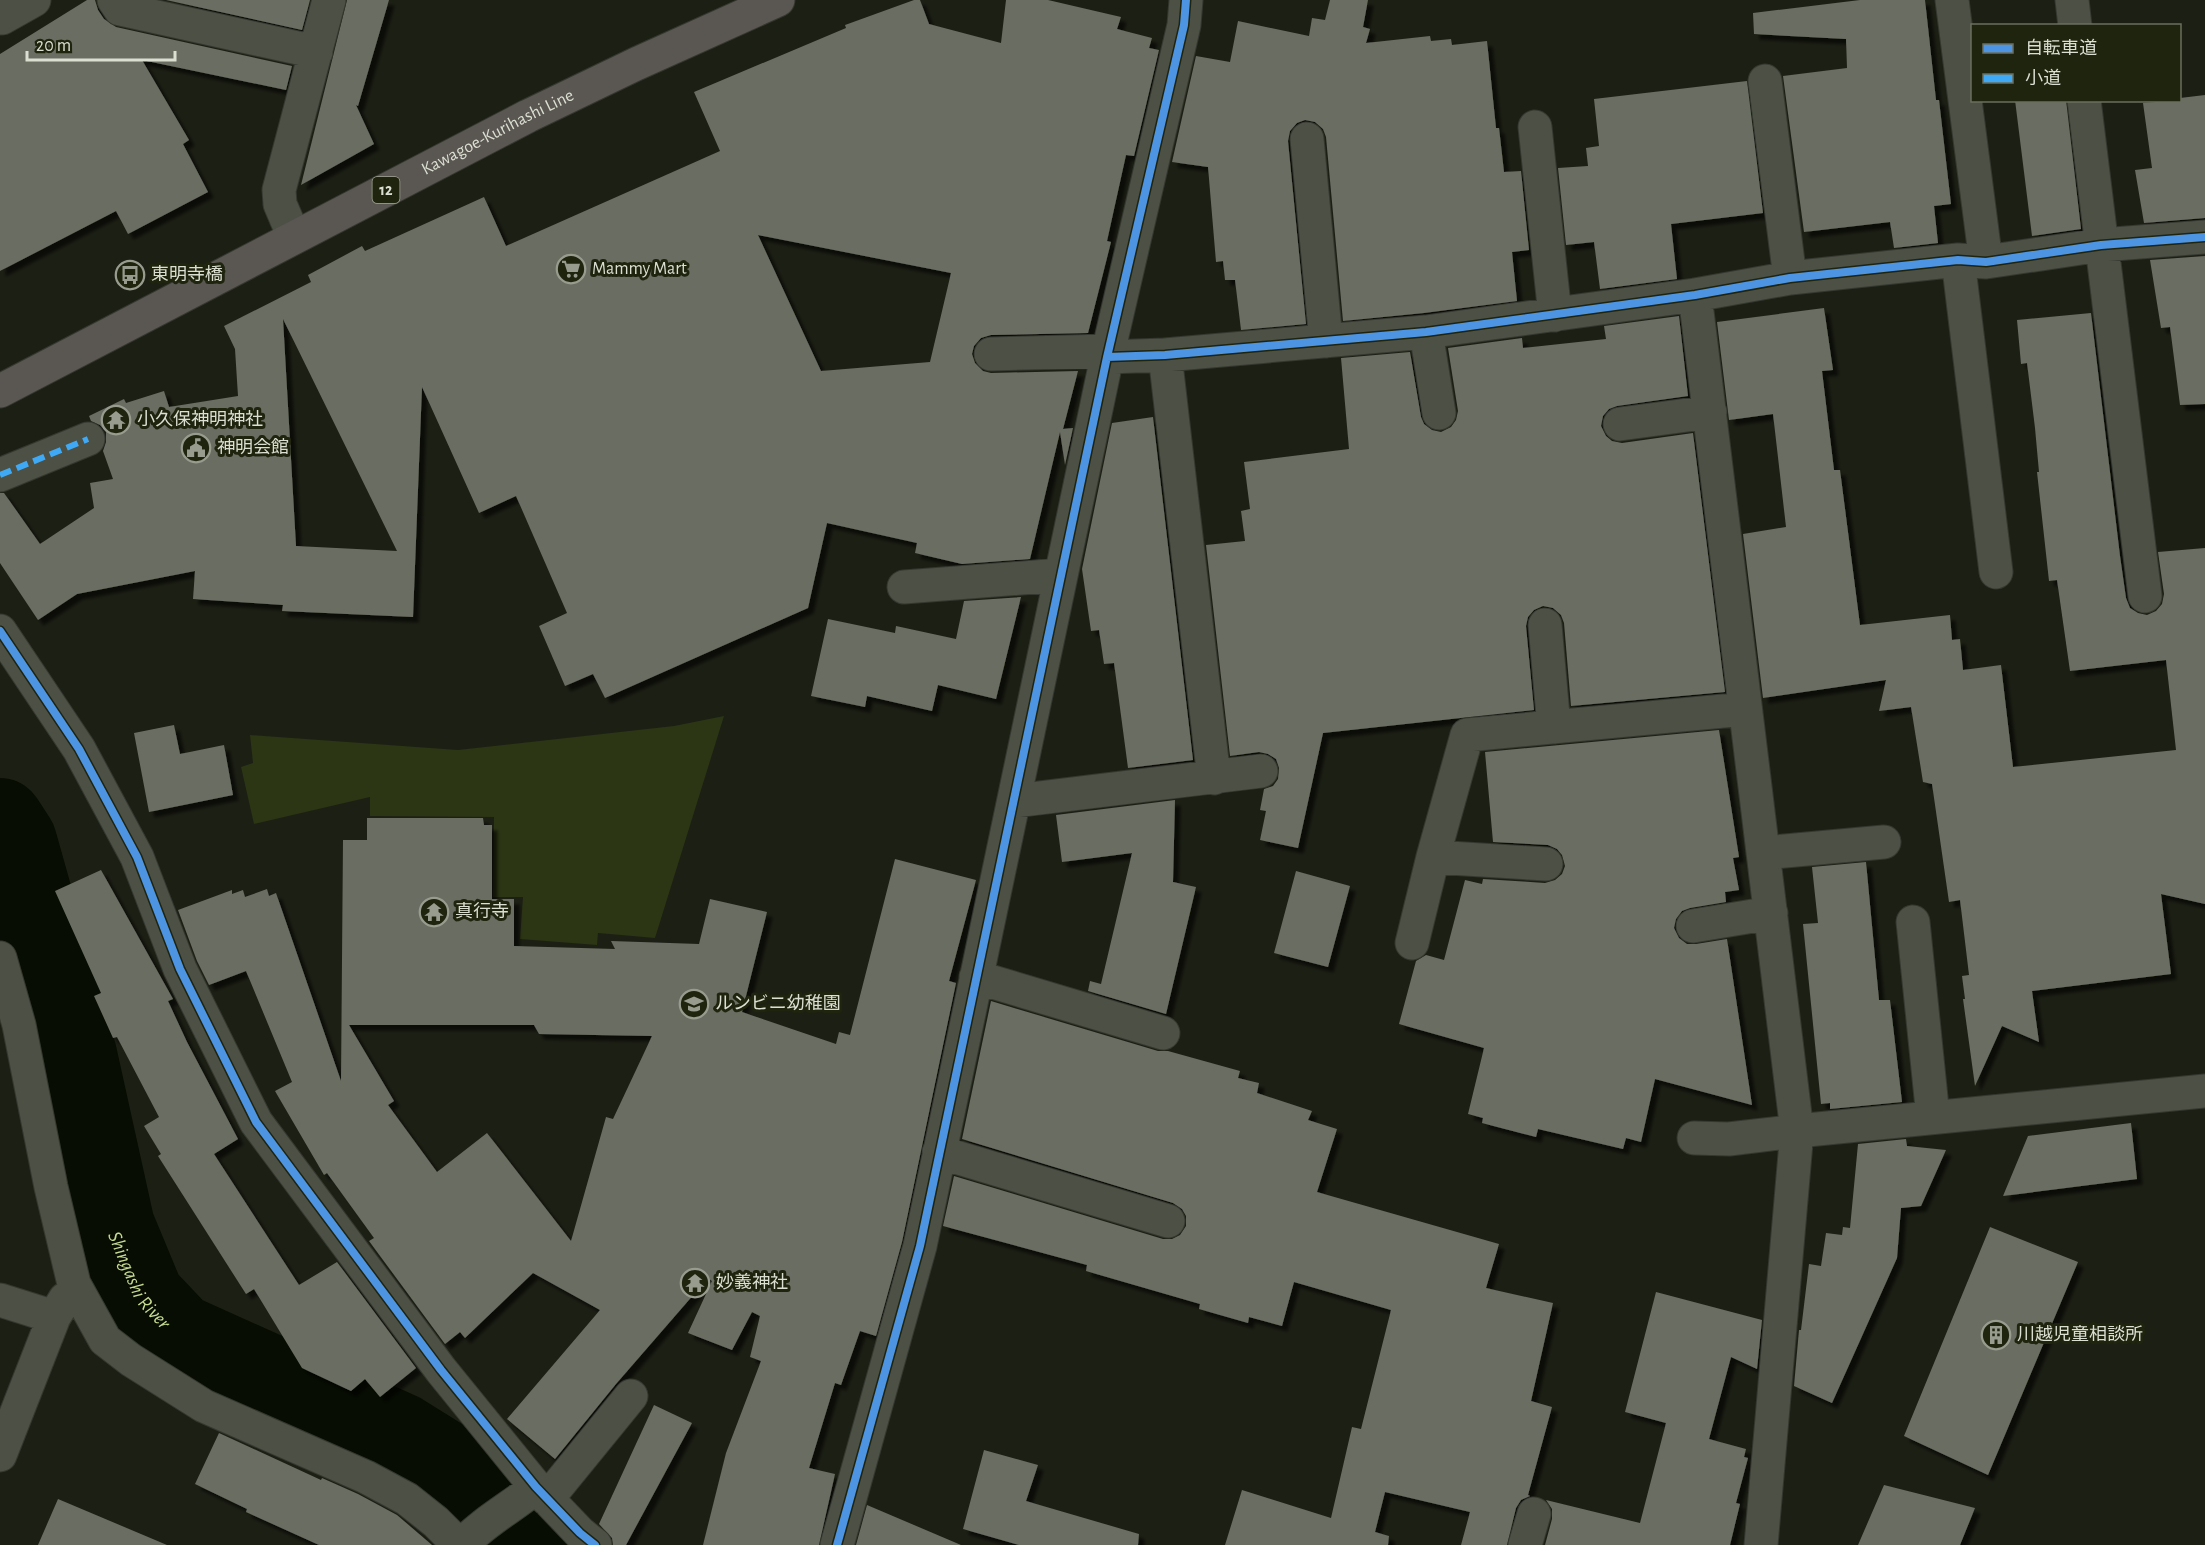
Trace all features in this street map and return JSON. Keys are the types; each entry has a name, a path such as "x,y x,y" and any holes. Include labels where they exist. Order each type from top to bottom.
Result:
{"main road":[{"name":"Kawagoe-Kurihashi Line","path":"0,391 528,116 778,0"}],"street":[{"path":"2,18 34,0"},
{"path":"114,0 120,9 316,52"},
{"path":"294,237 280,204 279,190 329,0"},
{"path":"837,1545 920,1246 1108,354 1184,25 1186,0"},
{"path":"1952,0 1996,572"},
{"path":"2072,0 2075,24"},
{"path":"1765,81 1790,278"},
{"path":"2084,102 2145,596"},
{"path":"1535,127 1555,315"},
{"path":"1307,139 1326,341"},
{"path":"991,354 1165,356 1426,332 1695,296 1790,278 1972,261 2101,245 2205,237"},
{"path":"1695,296 1797,1131 1761,1545"},
{"path":"1426,332 1439,413"},
{"path":"1165,356 1214,778"},
{"path":"1620,424 1710,412"},
{"path":"0,475 88,439"},
{"path":"904,587 1061,575"},
{"path":"1545,625 1554,727"},
{"path":"0,631 79,749 137,857 180,969 255,1122 533,1496 595,1545"},
{"path":"1412,943 1467,735 1745,709"},
{"path":"1014,801 1261,771"},
{"path":"1763,854 1884,842"},
{"path":"1433,857 1546,864"},
{"path":"1692,926 1771,913"},
{"path":"1913,922 1933,1117"},
{"path":"0,958 19,1025 51,1187 74,1284 105,1340 131,1360 204,1406 366,1477 407,1499 464,1542 533,1496 632,1396"},
{"path":"976,976 1163,1033"},
{"path":"1694,1138 1729,1139 2205,1091"},
{"path":"939,1152 1168,1221"},
{"path":"0,1455 54,1317 74,1284"},
{"path":"0,1300 54,1317"},
{"path":"1525,1545 1534,1514"}],"green space":[{"path":"724,716 655,938 598,933 597,945 520,939 523,897 493,897 494,817 370,816 370,797 254,824 241,767 253,763 250,735 458,750 674,726"}],"building":[{"path":"87,0 95,0 104,19 116,27 292,66 286,90 142,60 189,140 183,144 208,192 128,234 116,211 0,271 0,54"},
{"path":"166,0 310,0 302,30"},
{"path":"347,0 389,0 358,106 356,105 374,144 301,185"},
{"path":"914,0 920,0 929,24 1001,43 1006,0 1048,0 1121,17 1117,29 1152,38 1149,48 1159,50 1134,156 1126,155 1107,241 1111,242 1088,333 991,335 981,338 974,346 972,354 975,363 983,371 991,373 1078,371 1063,429 1073,428 1065,465 1060,432 1030,559 962,564 915,553 917,543 827,523 808,608 605,698 593,674 565,686 539,626 567,613 516,496 479,513 422,387 413,617 282,611 283,605 193,599 195,571 77,594 38,620 0,563 0,493 4,493 40,544 94,508 90,483 113,479 103,451 106,432 100,425 91,421 89,416 124,399 126,403 164,391 169,407 238,396 235,349 224,326 311,282 308,275 362,246 365,251 484,197 506,246 720,151 694,92 846,28 845,25","holes":["758,235 951,273 930,362 821,371","283,319 397,551 296,546"]},
{"path":"1330,0 1368,0 1363,27 1370,29 1366,43 1430,36 1431,41 1451,39 1452,45 1487,41 1496,128 1499,128 1504,172 1521,171 1529,250 1512,252 1517,301 1343,321 1326,137 1323,129 1315,122 1305,120 1297,123 1290,131 1288,141 1306,324 1241,330 1235,280 1225,280 1223,261 1216,262 1208,167 1172,162 1196,56 1230,62 1238,21 1309,36 1312,18 1325,20"},
{"path":"1860,0 1925,0 1951,204 1934,206 1938,243 1894,248 1890,222 1804,232 1783,76 1847,68 1846,39 1754,34 1753,13"},
{"path":"1747,81 1763,213 1671,224 1677,279 1600,289 1594,242 1566,245 1558,168 1588,166 1586,148 1599,146 1594,99"},
{"path":"2205,95 2205,218 2144,223 2135,170 2152,168 2143,103 2181,102 2181,98"},
{"path":"2015,102 2066,102 2081,229 2032,236"},
{"path":"2205,256 2205,404 2180,405 2170,327 2161,328 2150,260"},
{"path":"1824,308 1833,370 1822,371 1834,470 1840,470 1860,625 1950,615 1952,640 1960,639 1963,670 2001,665 2013,767 2176,750 2166,660 2070,671 2057,580 2049,581 2037,472 2039,472 2035,428 2027,363 2021,364 2017,320 2091,313 2120,556 2126,598 2130,608 2147,615 2156,611 2162,604 2164,594 2158,552 2205,548 2205,904 2161,894 2171,974 2032,991 2039,1042 2002,1026 1975,1086 1963,999 1965,999 1962,976 1969,975 1960,900 1949,902 1932,784 1923,782 1911,707 1879,711 1886,680 1763,698 1743,534 1786,527 1773,414 1729,420 1717,322"},
{"path":"1679,316 1688,396 1617,406 1609,409 1603,416 1601,426 1606,436 1612,441 1622,443 1693,433 1725,692 1571,706 1564,623 1561,615 1553,608 1543,606 1534,610 1528,617 1526,626 1534,710 1323,733 1298,848 1260,840 1266,811 1260,810 1264,789 1273,786 1278,779 1279,768 1276,759 1268,754 1259,752 1230,756 1206,545 1245,541 1241,511 1250,509 1244,462 1349,449 1341,358 1410,352 1421,417 1424,424 1432,430 1441,432 1451,427 1458,411 1448,348 1522,338 1523,348 1606,339 1604,326"},
{"path":"1153,417 1193,760 1128,768 1114,663 1104,664 1099,630 1091,631 1082,569 1112,423"},
{"path":"1021,597 996,699 938,685 932,711 867,696 865,707 811,696 828,619 895,633 896,626 956,639 964,601"},
{"path":"174,725 180,754 224,745 233,795 149,812 134,733"},
{"path":"1719,730 1739,857 1733,858 1739,890 1725,892 1726,902 1682,911 1676,919 1674,928 1679,938 1687,944 1727,939 1752,1105 1655,1079 1641,1142 1626,1138 1623,1149 1538,1129 1536,1137 1482,1123 1483,1118 1468,1114 1484,1048 1399,1024 1416,961 1426,955 1444,960 1465,880 1482,884 1483,879 1545,883 1555,880 1562,874 1565,866 1562,855 1557,849 1548,845 1493,842 1485,752"},
{"path":"1175,800 1173,882 1196,887 1166,1014 1088,991 1090,981 1101,984 1132,853 1062,862 1056,815"},
{"path":"367,818 483,818 484,825 492,825 492,899 514,899 514,946 615,949 611,941 699,944 710,899 767,912 742,1012 836,1044 839,1032 850,1035 895,859 976,880 949,981 956,983 902,1242 876,1336 860,1331 841,1385 835,1383 809,1468 835,1474 819,1545 703,1545 726,1453 761,1361 750,1357 760,1316 752,1312 732,1350 688,1333 712,1281 708,1278 616,1384 555,1459 507,1419 600,1310 533,1273 465,1338 460,1332 445,1344 369,1241 374,1238 327,1173 324,1175 275,1091 292,1082 246,971 209,985 197,961 178,910 232,890 232,894 243,890 245,897 267,889 269,896 276,893 341,1081 343,840 367,840","holes":["349,1025 534,1025 539,1034 652,1036 613,1119 606,1117 571,1241 487,1133 437,1172 388,1105 394,1101"]},
{"path":"1866,862 1879,1000 1890,1000 1902,1102 1830,1109 1830,1103 1821,1104 1803,924 1818,923 1812,867"},
{"path":"101,870 173,999 168,1001 187,1042 238,1139 214,1154 299,1285 337,1262 416,1368 380,1397 365,1379 351,1391 302,1368 254,1289 246,1294 158,1156 161,1154 144,1126 159,1117 117,1037 113,1038 94,996 101,993 55,891"},
{"path":"1296,871 1350,886 1328,967 1274,953"},
{"path":"991,1001 1158,1051 1168,1051 1240,1071 1238,1078 1259,1083 1257,1093 1312,1111 1308,1120 1337,1129 1317,1192 1499,1244 1486,1288 1553,1303 1531,1401 1552,1407 1528,1495 1530,1496 1521,1500 1516,1508 1507,1545 1461,1545 1470,1512 1385,1492 1375,1532 1389,1536 1388,1545 1225,1545 1242,1490 1331,1518 1352,1427 1361,1429 1391,1310 1294,1282 1282,1326 1249,1317 1248,1323 1199,1309 1200,1304 1086,1271 1087,1265 943,1226 954,1176 1163,1239 1172,1239 1180,1235 1186,1226 1186,1216 1182,1209 1173,1203 962,1139"},
{"path":"2131,1123 2137,1179 2003,1196 2028,1136"},
{"path":"1906,1139 1907,1146 1946,1150 1921,1206 1901,1208 1897,1258 1832,1403 1794,1386 1799,1330 1801,1330 1809,1264 1821,1266 1826,1233 1842,1235 1843,1227 1850,1228 1858,1144"},
{"name":"川越児童相談所","path":"1990,1227 2078,1262 1988,1475 1904,1436"},
{"path":"1656,1292 1762,1320 1757,1369 1731,1357 1709,1439 1746,1449 1744,1457 1748,1458 1736,1503 1740,1504 1730,1545 1545,1545 1552,1519 1552,1509 1546,1500 1640,1523 1666,1423 1625,1412"},
{"path":"654,1405 692,1423 626,1545 613,1545 612,1538 599,1524"},
{"path":"219,1433 321,1480 322,1478 358,1494 397,1515 432,1545 319,1545 246,1512 247,1509 195,1484"},
{"path":"984,1450 1038,1465 1026,1501 1139,1534 1138,1545 1019,1545 963,1529"},
{"path":"1884,1485 1975,1508 1960,1545 1858,1545"},
{"path":"58,1499 167,1545 38,1545"},
{"path":"867,1505 961,1545 856,1545"}],"waterway":[{"name":"Shingashi River","path":"0,822 13,842 73,1055 111,1227 141,1299 177,1337 400,1437 461,1475 508,1523 525,1545"}],"marked path":[{"path":"0,475 88,439"}],"cycle path":[{"path":"837,1545 920,1246 1107,357 1184,25 1186,0"},
{"path":"1107,357 1165,355 1426,332 1695,295 1790,278 1958,260 1986,262 2101,245 2205,237"},
{"path":"0,631 79,749 137,857 180,969 256,1122 441,1370 536,1487 580,1533 595,1545"}],"place":[{"name":"Mammy Mart","path":"571,269"},
{"name":"東明寺橋","path":"130,275"},
{"name":"小久保神明神社","path":"116,420"},
{"name":"神明会館","path":"196,448"},
{"name":"真行寺","path":"434,912"},
{"name":"ルンビニ幼稚園","path":"694,1004"},
{"name":"妙義神社","path":"695,1283"},
{"name":"川越児童相談所","path":"1996,1335"}]}
